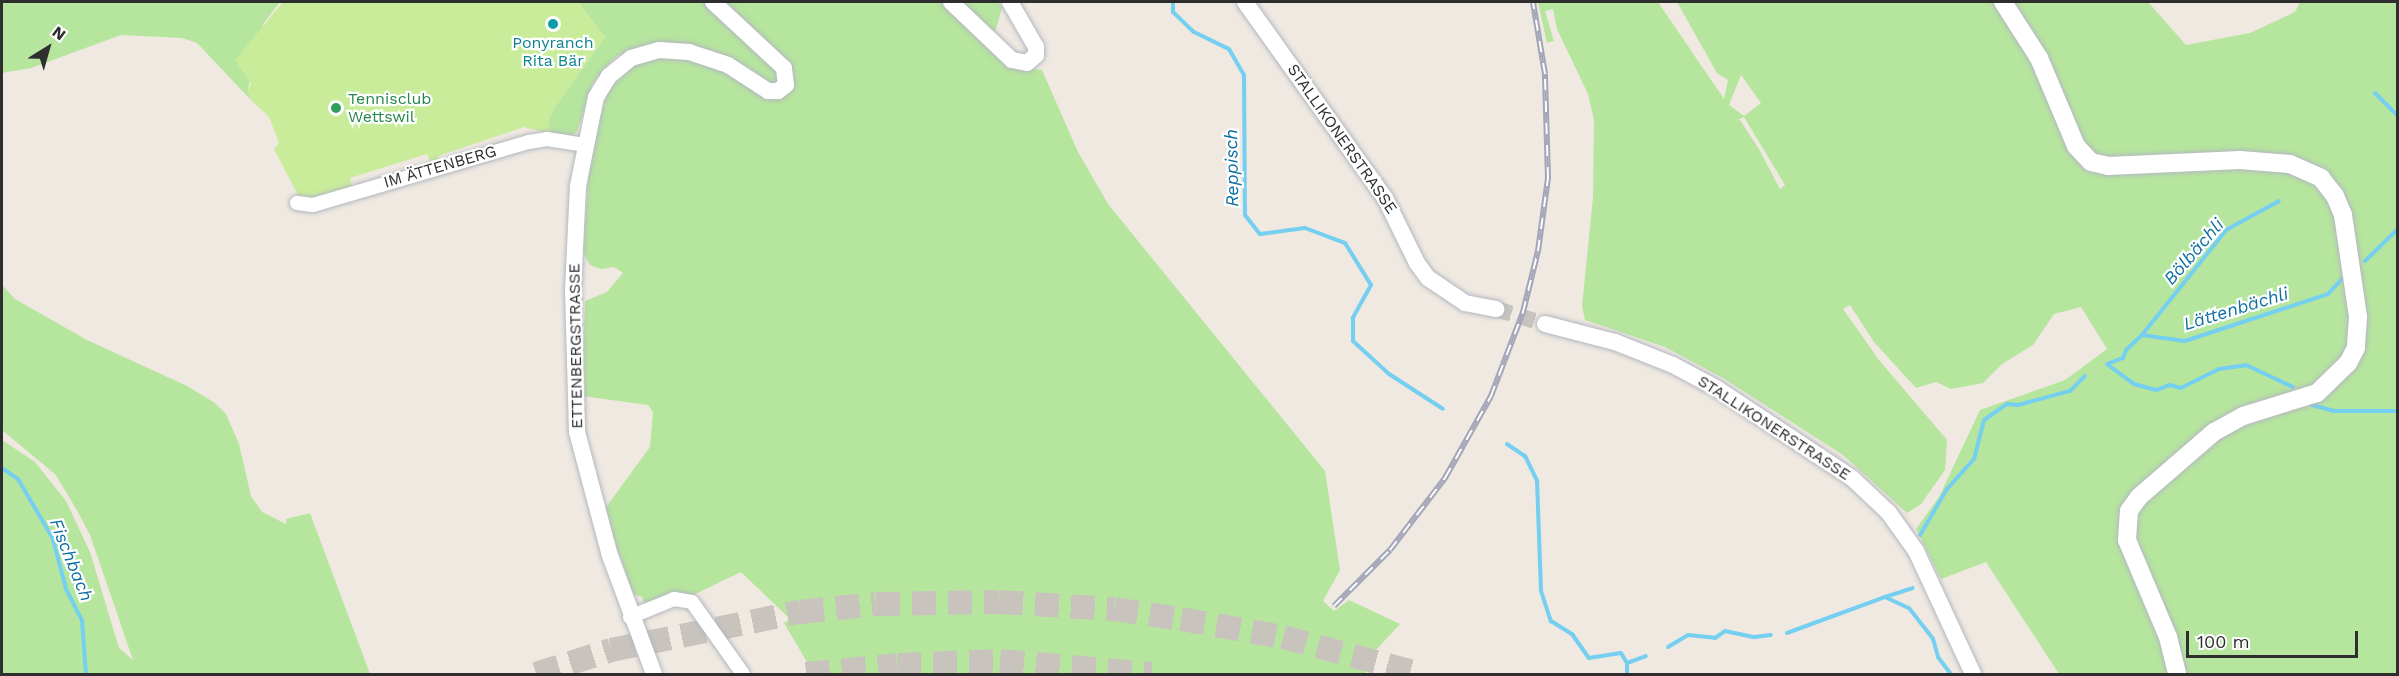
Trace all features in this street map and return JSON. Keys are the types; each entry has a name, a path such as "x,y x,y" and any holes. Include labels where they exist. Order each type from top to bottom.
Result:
{"main road":[{"path":"2003,2 2039,58 2076,146 2091,162 2108,165 2240,160 2290,164 2321,178 2335,196 2343,215 2359,328 2353,354 2343,371 2310,396 2229,422 2162,476 2129,511 2127,540 2168,637 2177,675"}],"street":[{"name":"ETTENBERGSTRASSE","path":"654,675 630,617 587,480 577,432 573,277 585,145 600,88 631,58 659,50 689,52 728,65 768,91 783,88 788,80 784,68 713,2"},
{"path":"951,2 1012,60 1024,63 1034,58 1036,47 1010,2"},
{"name":"STALLIKONERSTRASSE","path":"1245,2 1390,204 1417,263 1428,278 1465,303 1496,309"},
{"name":"IM ÄTTENBERG","path":"297,203 313,205 529,142 547,139 585,145"},
{"name":"STALLIKONERSTRASSE","path":"1545,324 1615,342 1672,365 1716,388 1852,478 1889,513 1916,551 1973,675"},
{"path":"630,617 674,599 692,602 743,675"}],"green space":[{"path":"2,2 280,2 263,24 248,89 250,99 197,43 182,38 121,35 31,68 2,73"},
{"path":"283,2 578,2 605,37 553,110 548,121 551,134 524,127 438,156 441,164 432,166 427,154 350,178 353,190 314,201 298,195 274,149 279,143 269,117 250,99 248,89 251,84 235,60"},
{"path":"578,2 998,2 1002,8 993,40 1025,68 1042,70 1078,152 1108,204 1325,471 1340,570 1323,601 1334,611 1349,600 1400,624 1362,665 1366,674 814,674 784,623 790,619 741,572 693,595 678,593 644,604 642,597 633,594 604,510 650,447 653,412 648,405 582,396 585,301 607,292 623,273 614,267 601,269 590,265 583,252 591,143 609,89 632,68 622,53 611,61 593,83 577,132 568,137 551,134 548,121 553,110 605,37"},
{"path":"1538,2 1658,2 1724,99 1728,80 1717,73 1677,2 2148,2 2186,45 2250,33 2295,12 2300,2 2397,2 2397,674 2059,674 1986,562 1941,579 1916,529 1939,497 1980,410 2065,380 2107,349 2081,307 2054,314 2033,345 2002,364 1983,383 1951,389 1936,382 1916,388 1874,342 1850,305 1843,309 1879,360 1947,440 1945,470 1921,504 1907,513 1843,455 1723,378 1665,347 1585,320 1582,306 1593,198 1594,120 1588,94 1557,29 1553,9 1545,11 1554,41 1547,43","holes":["1741,75 1761,103 1744,116 1729,105","1744,117 1785,185 1780,189 1759,149 1740,120 1736,121"]},
{"path":"2,285 15,299 87,340 187,386 215,403 226,414 239,444 251,496 262,512 286,524 286,519 310,513 370,674 2,674 2,440 35,462 66,501 90,552 119,648 133,660 90,535 79,514 56,475 2,430"}],"waterway":[{"name":"Reppisch","path":"1173,2 1173,12 1194,32 1229,49 1244,75 1245,215 1260,234 1305,228 1345,243 1371,285 1353,318 1353,341 1389,374 1443,409"},
{"name":"Lättenbächli","path":"2375,93 2398,116"},
{"name":"Bölbächli","path":"2142,335 2226,230 2279,201"},
{"name":"Lättenbächli","path":"2365,261 2398,229"},
{"name":"Lättenbächli","path":"2107,364 2123,358 2126,350 2142,335 2185,341 2328,294 2342,279"},
{"path":"2108,365 2134,384 2156,390 2170,385 2181,388 2219,369 2246,365 2293,387"},
{"name":"Lättenbächli","path":"1920,535 1947,489 1974,459 1984,420 2007,404 2018,405 2070,391 2085,376"},
{"path":"2312,405 2334,411 2398,411"},
{"name":"Reppisch","path":"1507,444 1525,456 1537,481 1541,591 1551,621 1572,634 1589,658 1621,653 1627,663 1627,674"},
{"name":"Fischbach","path":"2,468 18,479 53,539 66,589 82,620 86,674"},
{"name":"Lättenbächli","path":"1885,597 1913,588"},
{"name":"Lättenbächli","path":"1787,633 1885,597 1909,608 1933,639 1938,657 1951,674"},
{"path":"1668,647 1688,635 1715,638 1725,631 1754,637 1771,635"},
{"path":"1627,663 1646,656"}],"tunnel":[{"path":"1496,309 1545,324"},
{"path":"536,674 611,650 800,612 876,604 999,602 1114,609 1181,619 1283,637 1421,674"},
{"path":"806,674 897,665 1000,661 1151,674"}],"railway":[{"path":"1334,606 1390,550 1445,478 1491,396 1523,312 1538,251 1548,178 1545,74 1533,2"}],"place":[{"name":"Ponyranch Rita Bär","path":"553,24"},
{"name":"Tennisclub Wettswil","path":"336,108"}]}
